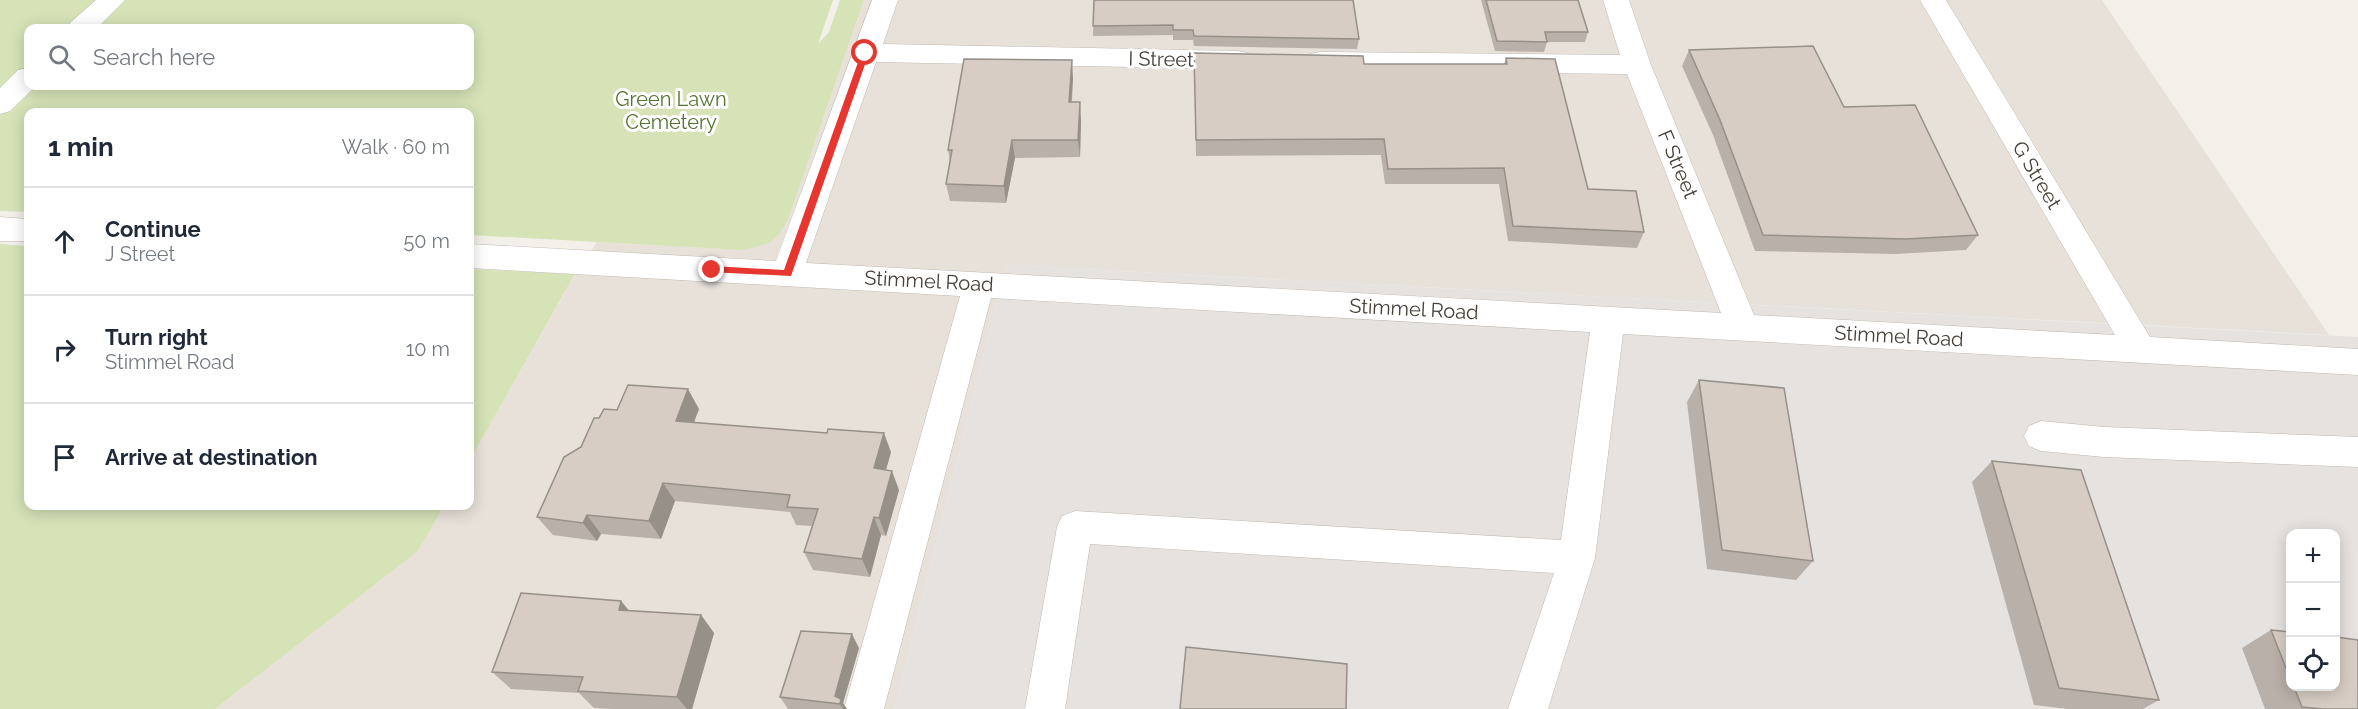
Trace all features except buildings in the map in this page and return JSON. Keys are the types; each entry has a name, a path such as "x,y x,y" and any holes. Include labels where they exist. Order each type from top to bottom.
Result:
{"street":[{"path":"85,24 112,0"},
{"path":"787,273 885,0"},
{"name":"F Street","path":"1616,0 1636,65 1743,328"},
{"name":"G Street","path":"1933,0 2141,350"},
{"name":"I Street","path":"865,53 1260,60"},
{"path":"1295,60 1636,65"},
{"path":"0,104 24,81"},
{"path":"0,229 24,230"},
{"name":"Stimmel Road","path":"474,256 2358,362"},
{"path":"864,709 979,284"},
{"path":"1528,709 1577,558 1608,320"},
{"path":"2041,436 2104,442 2358,452"},
{"path":"1045,709 1075,527 1577,558"}],"shaded area":[{"path":"864,0 2102,0 2329,335 1006,265 895,709 215,709 418,551 442,510 474,510 474,453 575,275 597,242 742,250 789,217"},
{"path":"1006,265 2358,337 2358,709 895,709"}],"green space":[{"name":"Green Lawn Cemetery","path":"0,0 833,0 818,44 829,32 840,0 864,0 789,217 776,237 766,244 752,248 742,250 474,235 474,108 24,108 24,212 0,211"},
{"path":"0,244 24,246 24,510 442,510 418,551 215,709 0,709"},
{"path":"474,269 575,274 474,453"}],"route":[{"path":"712,270 787,273 865,53"}]}
